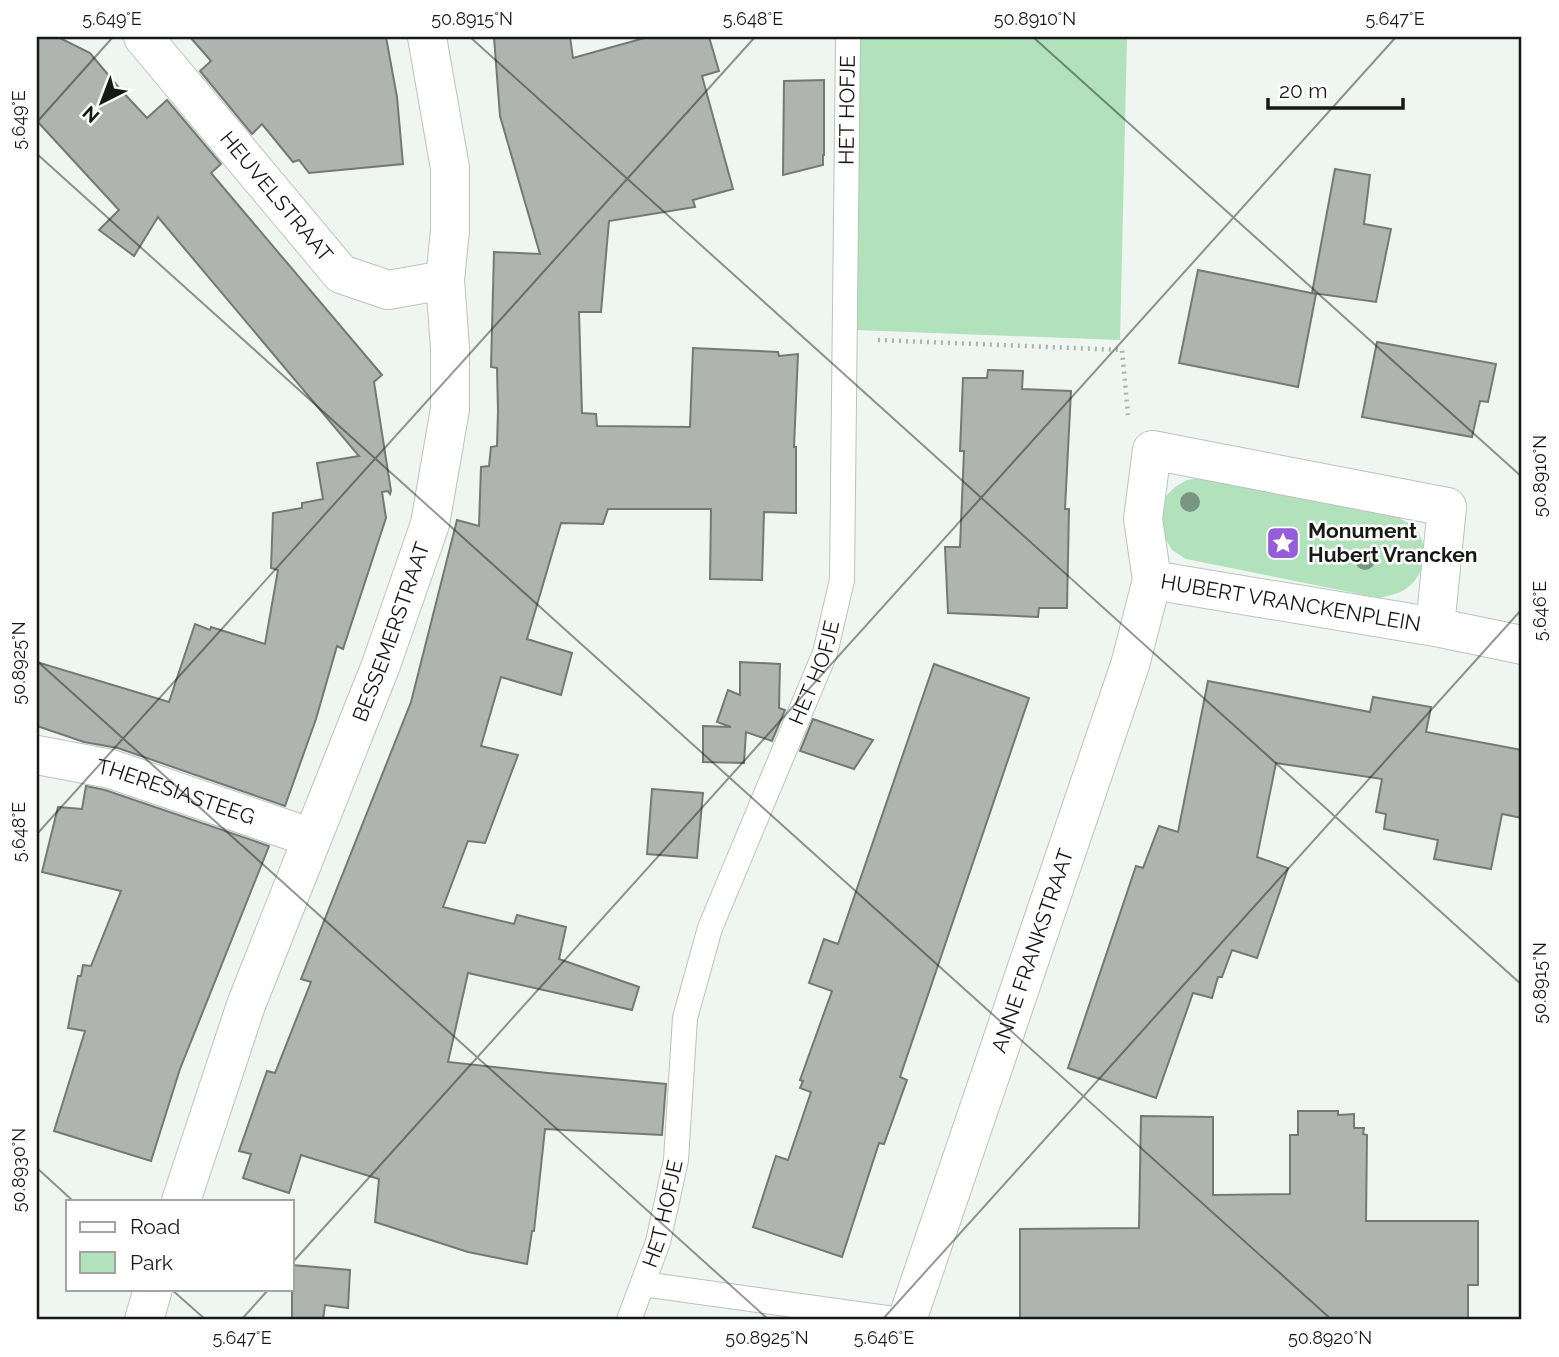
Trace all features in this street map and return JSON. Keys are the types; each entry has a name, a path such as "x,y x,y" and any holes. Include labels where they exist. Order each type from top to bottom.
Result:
{"street":[{"name":"HEUVELSTRAAT","path":"143,37 341,274 388,290 445,280"},
{"name":"BESSEMERSTRAAT","path":"181,1200 246,1004 381,665 430,524 450,409 450,348 445,280 450,230 450,168 427,37"},
{"name":"HUBERT VRANCKENPLEIN","path":"1152,450 1447,507 1435,627 1152,580 1143,519 1152,450"},
{"name":"ANNE FRANKSTRAAT","path":"907,1320 1130,665 1152,580"},
{"path":"1435,627 1522,645"},
{"name":"THERESIASTEEG","path":"37,755 111,769 312,838"},
{"path":"144,1320 153,1290"}],"lane":[{"name":"HET HOFJE","path":"629,1320 658,1242 676,1160 685,1018 710,928 825,653 842,580 848,37"},
{"name":"HET HOFJE","path":"643,1284 901,1320"}],"path":[{"path":"846,339 1122,350 1130,450 1152,450"}],"green space":[{"path":"857,37 1127,37 1120,340 855,330"},
{"path":"1202,478 1399,518 1419,534 1424,550 1422,567 1407,588 1380,598 1186,559 1172,550 1164,537 1160,509 1166,496 1175,487 1187,480"}],"building":[{"path":"37,37 58,37 90,53 147,118 167,100 221,164 211,173 382,375 374,382 391,491 390,494 388,491 382,492 386,518 343,649 337,646 316,719 285,806 118,748 84,742 37,726 37,662 169,702 195,624 265,644 278,570 271,568 273,513 302,508 302,503 323,499 317,463 359,456 158,217 134,256 99,230 119,210 37,121"},
{"path":"190,37 386,37 397,97 403,164 309,173 299,160 293,162 262,124 252,134 200,71 211,61"},
{"path":"494,37 570,37 573,58 648,37 709,37 719,71 702,76 733,189 693,200 695,207 609,221 601,312 579,312 582,413 596,414 597,426 690,427 693,348 778,352 779,356 798,354 794,447 796,513 764,512 762,580 710,579 711,509 608,509 603,524 561,523 527,639 572,653 561,695 501,677 481,746 518,755 485,843 468,841 443,907 514,924 517,915 566,927 559,959 639,987 632,1010 468,973 448,1062 666,1084 662,1135 545,1129 534,1231 527,1264 468,1252 375,1222 379,1179 301,1155 289,1193 243,1178 251,1154 239,1151 267,1071 275,1073 311,982 301,979 411,702 457,520 479,526 481,467 489,466 491,447 497,446 497,368 491,367 494,252 540,254 500,116"},
{"path":"824,80 823,165 783,175 784,81"},
{"path":"1335,169 1370,175 1364,224 1391,229 1376,302 1312,293"},
{"path":"1198,270 1316,294 1298,387 1179,363"},
{"path":"1377,342 1496,364 1488,402 1480,401 1472,437 1362,417"},
{"path":"988,370 1023,371 1022,389 1071,391 1065,509 1069,509 1067,608 1039,608 1038,617 948,613 945,547 960,547 964,451 960,451 963,378 987,378"},
{"path":"740,662 780,664 779,708 785,710 772,741 746,732 744,763 703,762 703,726 731,727 717,722 728,690 740,695"},
{"path":"934,664 1029,698 900,1077 907,1080 884,1144 879,1143 842,1257 753,1227 776,1156 788,1160 811,1092 800,1088 803,1081 800,1080 832,991 809,983 824,939 838,944"},
{"path":"1208,681 1370,712 1373,697 1431,707 1426,732 1522,750 1522,818 1502,814 1491,869 1434,859 1438,840 1384,829 1386,814 1376,812 1382,779 1276,763 1257,857 1288,868 1257,958 1232,950 1222,977 1218,977 1212,998 1193,993 1156,1098 1068,1068 1136,866 1143,868 1159,826 1178,832"},
{"path":"813,719 873,740 854,769 800,751"},
{"path":"86,786 105,790 269,846 180,1069 151,1161 54,1131 85,1031 68,1028 78,976 81,976 83,965 91,966 121,891 42,872 58,807 82,809"},
{"path":"652,789 703,793 697,858 647,854"},
{"path":"1298,1111 1338,1111 1338,1115 1354,1114 1354,1128 1364,1128 1363,1134 1367,1135 1366,1221 1478,1221 1478,1285 1468,1285 1468,1320 1020,1320 1020,1229 1139,1228 1141,1116 1213,1117 1213,1195 1290,1194 1290,1135 1298,1135"},
{"path":"294,1265 350,1270 348,1308 325,1305 323,1320 292,1320"}],"place":[{"name":"Monument Hubert Vrancken","path":"1283,543"}]}
